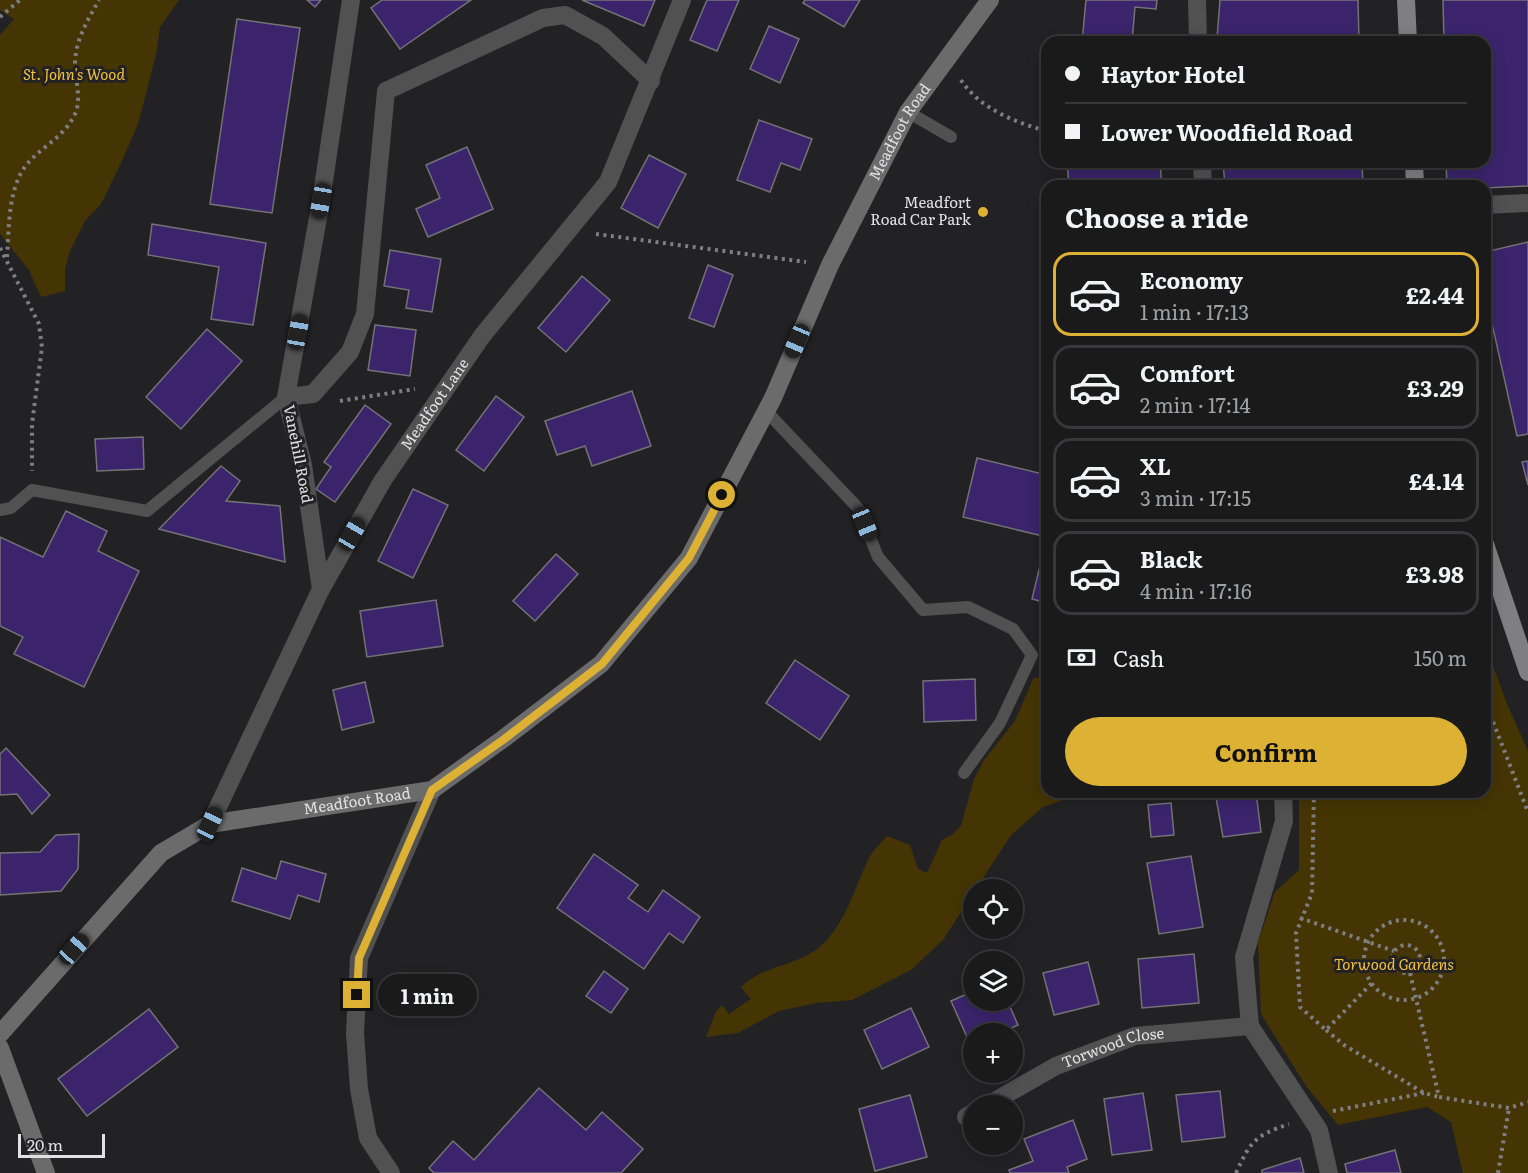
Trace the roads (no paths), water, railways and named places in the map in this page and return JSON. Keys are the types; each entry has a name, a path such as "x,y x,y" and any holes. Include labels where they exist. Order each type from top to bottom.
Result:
{"main road":[{"path":"1406,0 1408,36"},
{"path":"1491,562 1528,672"}],"street":[{"name":"Vanehill Road","path":"321,589 303,465 286,397 321,201 351,0"},
{"name":"Meadfoot Lane","path":"210,824 321,589 383,480 482,336 566,230 608,182 682,0"},
{"name":"Meadfoot Road","path":"0,1033 161,853 210,824 432,790 503,740 602,664 689,558 766,411 830,265 908,112 990,0"},
{"path":"1197,0 1198,36"},
{"path":"286,397 313,394 350,352 365,314 386,91 543,18 565,15 603,36 651,81"},
{"path":"1491,205 1528,203"},
{"path":"391,1173 368,1138 359,1089 355,1033 359,958 432,790"},
{"path":"1283,798 1284,821 1244,957 1250,1026 1319,1130 1329,1173"},
{"name":"Torwood Close","path":"1005,1095 1056,1066 1135,1036 1250,1026"},
{"path":"0,1048 46,1173"}],"lane":[{"path":"908,112 951,137"},
{"path":"0,510 11,508 32,490 147,511 286,397"},
{"path":"766,411 858,507 878,557 923,610 968,607 1013,629 1032,655 1000,723 964,773"}],"place":[{"name":"Meadfort Road Car Park","path":"983,212"}],"park label":[{"name":"St. John's Wood","path":"74,75"},
{"name":"Torwood Gardens","path":"1394,965"}]}
